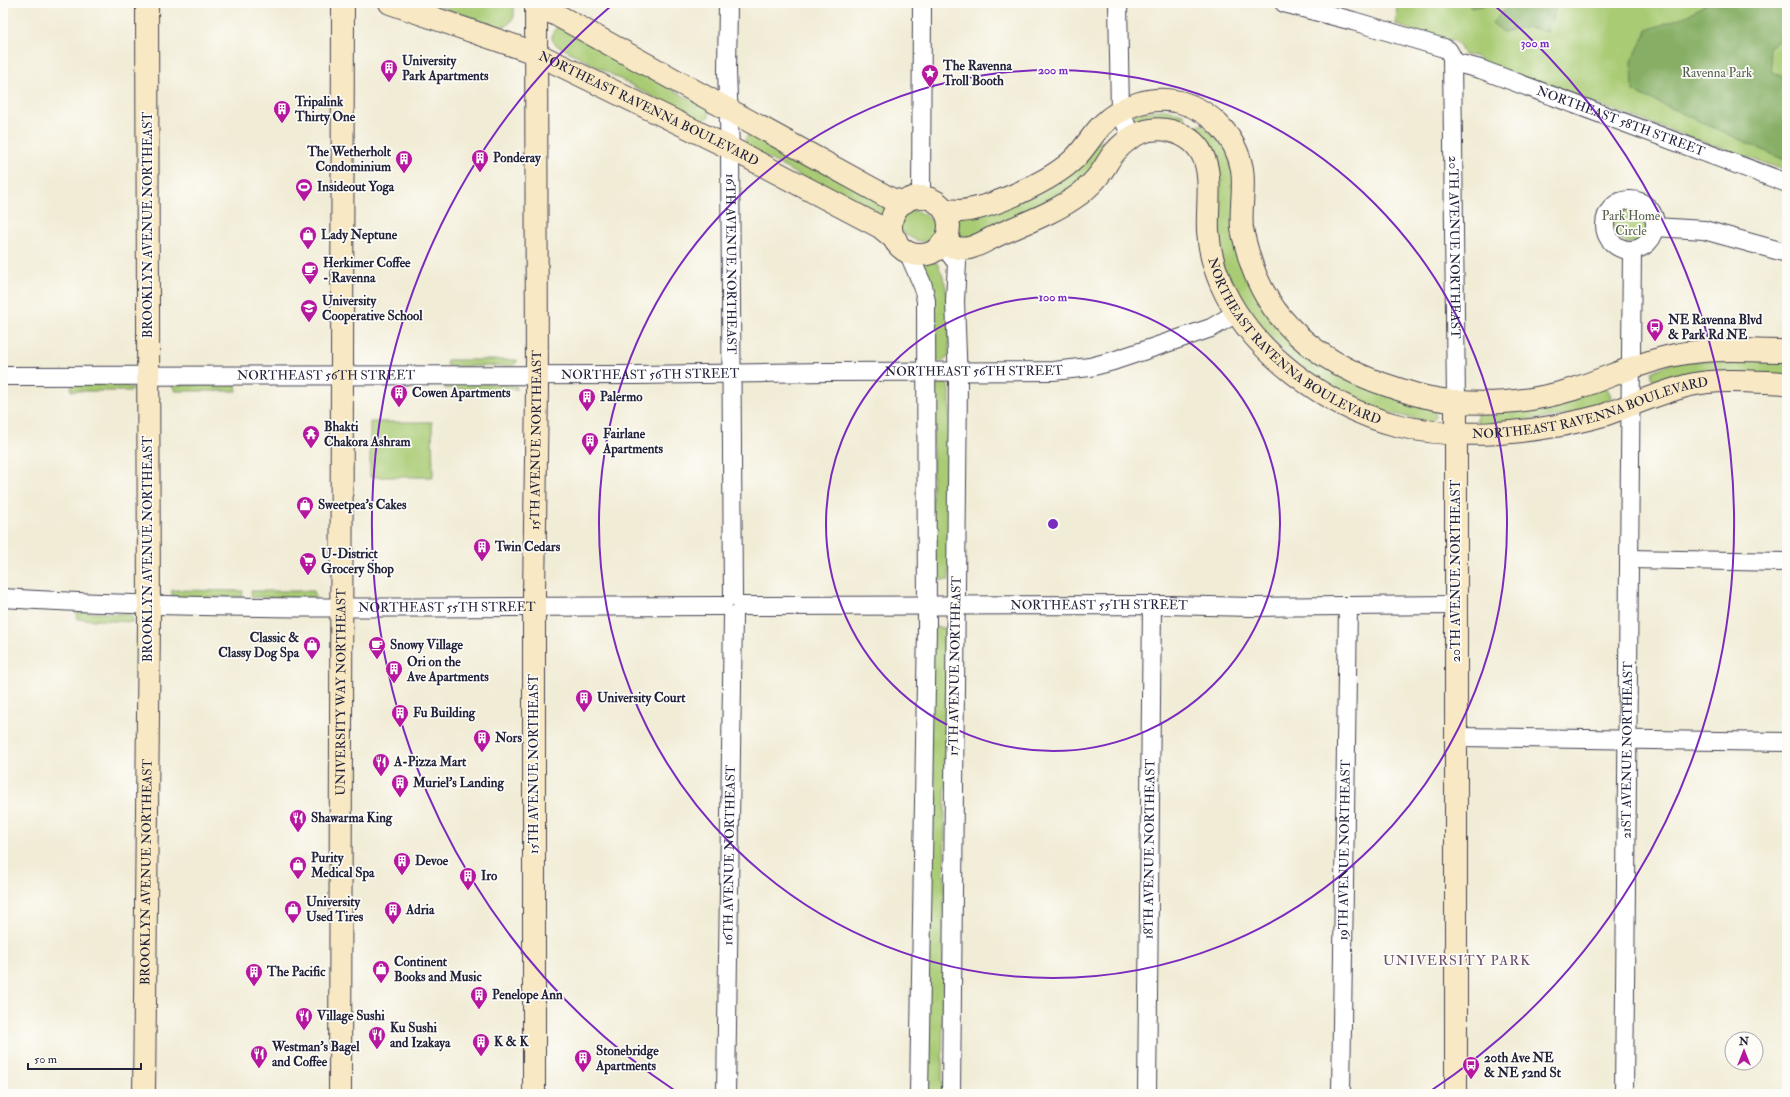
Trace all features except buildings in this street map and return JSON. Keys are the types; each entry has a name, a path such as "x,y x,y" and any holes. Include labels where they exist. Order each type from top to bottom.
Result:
{"main road":[{"name":"BROOKLYN AVENUE NORTHEAST","path":"144,1094 149,606 147,3"},
{"name":"UNIVERSITY WAY NORTHEAST","path":"340,1094 342,3"},
{"name":"NORTHEAST RAVENNA BOULEVARD","path":"390,3 535,53 730,148 880,227 902,246"},
{"name":"15TH AVENUE NORTHEAST","path":"534,1094 534,608 537,374 536,5"},
{"path":"536,5 892,198 931,199 944,210 949,224 946,238 935,251 924,254 902,246 892,230 893,217 900,206 914,199"},
{"name":"NORTHEAST RAVENNA BOULEVARD","path":"944,210 960,211 1012,196 1055,174 1075,158 1103,123 1120,110 1146,102 1159,100 1180,102 1199,109 1215,120 1228,135 1237,152 1242,171 1242,228 1255,274 1266,295 1279,314 1312,348 1332,362 1352,373 1428,398 1484,403 1516,401 1571,390 1666,357 1692,352 1711,350 1787,351"},
{"name":"NORTHEAST RAVENNA BOULEVARD","path":"962,256 1063,205 1080,194 1099,176 1113,154 1130,137 1144,131 1159,129 1173,132 1186,138 1198,148 1205,160 1209,174 1208,233 1212,258 1222,286 1238,312 1270,352 1292,372 1341,404 1368,416 1396,425 1434,432 1456,434 1509,432 1546,428 1604,415 1689,385 1707,382 1787,383"},
{"path":"942,244 962,256"},
{"name":"20TH AVENUE NORTHEAST","path":"1456,401 1456,1094"}],"street":[{"name":"16TH AVENUE NORTHEAST","path":"726,1094 733,606 728,3"},
{"path":"914,199 922,3"},
{"path":"1118,3 1120,110 1130,137"},
{"name":"NORTHEAST 58TH STREET","path":"1284,3 1353,21 1787,183"},
{"name":"20TH AVENUE NORTHEAST","path":"1450,56 1456,401"},
{"path":"1629,200 1637,201 1645,205 1651,211 1655,218 1656,227 1653,236 1648,243 1641,248 1632,250 1619,248 1609,238 1606,231 1605,222 1613,207 1620,202 1629,200"},
{"path":"1656,227 1704,230 1787,253"},
{"path":"902,246 923,286 926,301 927,606 919,1094"},
{"name":"21ST AVENUE NORTHEAST","path":"1624,1094 1632,250"},
{"name":"17TH AVENUE NORTHEAST","path":"951,1094 958,372 955,301 962,256"},
{"name":"NORTHEAST 56TH STREET","path":"3,376 731,374 1053,371 1090,367 1113,362 1211,328 1238,312"},
{"path":"1628,559 1787,562"},
{"name":"NORTHEAST 55TH STREET","path":"3,598 149,606 534,608 733,606 1456,605"},
{"name":"18TH AVENUE NORTHEAST","path":"1147,1094 1152,605"},
{"name":"19TH AVENUE NORTHEAST","path":"1341,1094 1348,606"},
{"path":"1457,737 1787,742"}],"green space":[{"path":"430,3 514,3 514,17 507,26 499,27"},
{"name":"Ravenna Park","path":"1397,3 1787,3 1787,171 1490,67 1475,56 1464,55 1459,45 1453,40 1439,39 1396,25"},
{"path":"1468,3 1496,3 1471,8"},
{"path":"1511,3 1558,3 1547,32 1527,27 1503,32 1492,23"},
{"path":"1708,3 1787,3 1787,36 1769,47 1772,72 1787,77 1787,161 1633,91 1632,61 1647,30 1688,15"},
{"path":"558,27 710,110 708,117 705,120 698,121 555,44 552,39 552,35 554,30"},
{"path":"1167,109 1183,114 1185,118 1183,125 1136,126 1132,117 1135,113"},
{"path":"1202,124 1226,148 1271,316 1434,408 1436,417 1431,423 1362,406 1304,373 1243,308 1223,267 1195,133 1198,126"},
{"path":"750,133 890,204 881,221 746,146 745,139"},
{"path":"1102,141 1107,143 1109,147 1071,192 964,241 953,236 949,220"},
{"name":"Park Home Circle","path":"1631,205 1641,208 1647,214 1650,224 1647,234 1641,240 1631,243 1621,240 1615,234 1612,224 1615,214 1621,208"},
{"path":"911,210 923,214 930,219 934,225 935,233 931,241 917,241 905,234 899,227 901,217"},
{"path":"929,261 937,263 942,274 949,307 949,353 948,357 941,362 933,359 921,263"},
{"path":"1787,358 1787,377 1657,384 1654,382 1652,377 1652,372 1672,362"},
{"path":"447,360 517,360 517,362 513,366 448,366 446,364"},
{"path":"447,383 515,384 517,389 445,389 445,385"},
{"path":"938,383 947,384 950,390 949,580 931,580 934,385"},
{"path":"122,384 133,389 131,391 71,391 71,387 73,385"},
{"path":"236,384 237,391 175,391 172,386 177,385"},
{"path":"1606,386 1611,396 1610,400 1562,416 1480,425 1476,419 1478,413"},
{"path":"370,422 432,422 433,477 370,477"},
{"path":"172,590 243,591 242,597 174,597 172,596"},
{"path":"251,591 314,591 316,598 252,597"},
{"path":"77,612 129,614 132,617 133,622 77,619"},
{"path":"928,627 947,628 942,1094 923,1094"}],"place":[{"name":"University Park Apartments","path":"389,83"},
{"name":"The Ravenna Troll Booth","path":"930,88"},
{"name":"Tripalink Thirty One","path":"282,124"},
{"name":"Ponderay","path":"480,173"},
{"name":"The Wetherholt Condominium","path":"404,174"},
{"name":"Insideout Yoga","path":"304,202"},
{"name":"Lady Neptune","path":"308,250"},
{"name":"Herkimer Coffee - Ravenna","path":"310,285"},
{"name":"University Cooperative School","path":"309,323"},
{"name":"NE Ravenna Blvd & Park Rd NE","path":"1655,342"},
{"name":"Cowen Apartments","path":"399,408"},
{"name":"Palermo","path":"587,412"},
{"name":"Bhakti Chakora Ashram","path":"311,449"},
{"name":"Fairlane Apartments","path":"590,456"},
{"name":"Sweetpea's Cakes","path":"305,520"},
{"name":"Twin Cedars","path":"482,562"},
{"name":"U-District Grocery Shop","path":"308,576"},
{"name":"Classic & Classy Dog Spa","path":"312,660"},
{"name":"Snowy Village","path":"377,660"},
{"name":"Ori on the Ave Apartments","path":"394,684"},
{"name":"University Court","path":"584,713"},
{"name":"Fu Building","path":"400,728"},
{"name":"Nors","path":"482,753"},
{"name":"A-Pizza Mart","path":"381,777"},
{"name":"Muriel's Landing","path":"400,798"},
{"name":"Shawarma King","path":"298,833"},
{"name":"Devoe","path":"402,876"},
{"name":"Purity Medical Spa","path":"298,880"},
{"name":"Iro","path":"468,891"},
{"name":"University Used Tires","path":"293,924"},
{"name":"Adria","path":"393,925"},
{"name":"Continent Books and Music","path":"381,984"},
{"name":"The Pacific","path":"254,987"},
{"name":"Penelope Ann","path":"479,1010"},
{"name":"Village Sushi","path":"304,1031"},
{"name":"Ku Sushi and Izakaya","path":"377,1050"},
{"name":"K & K","path":"481,1057"},
{"name":"Westman's Bagel and Coffee","path":"259,1069"},
{"name":"Stonebridge Apartments","path":"583,1073"},
{"name":"20th Ave NE & NE 52nd St","path":"1471,1080"}],"district":[{"name":"UNIVERSITY PARK","path":"1457,960"}]}
